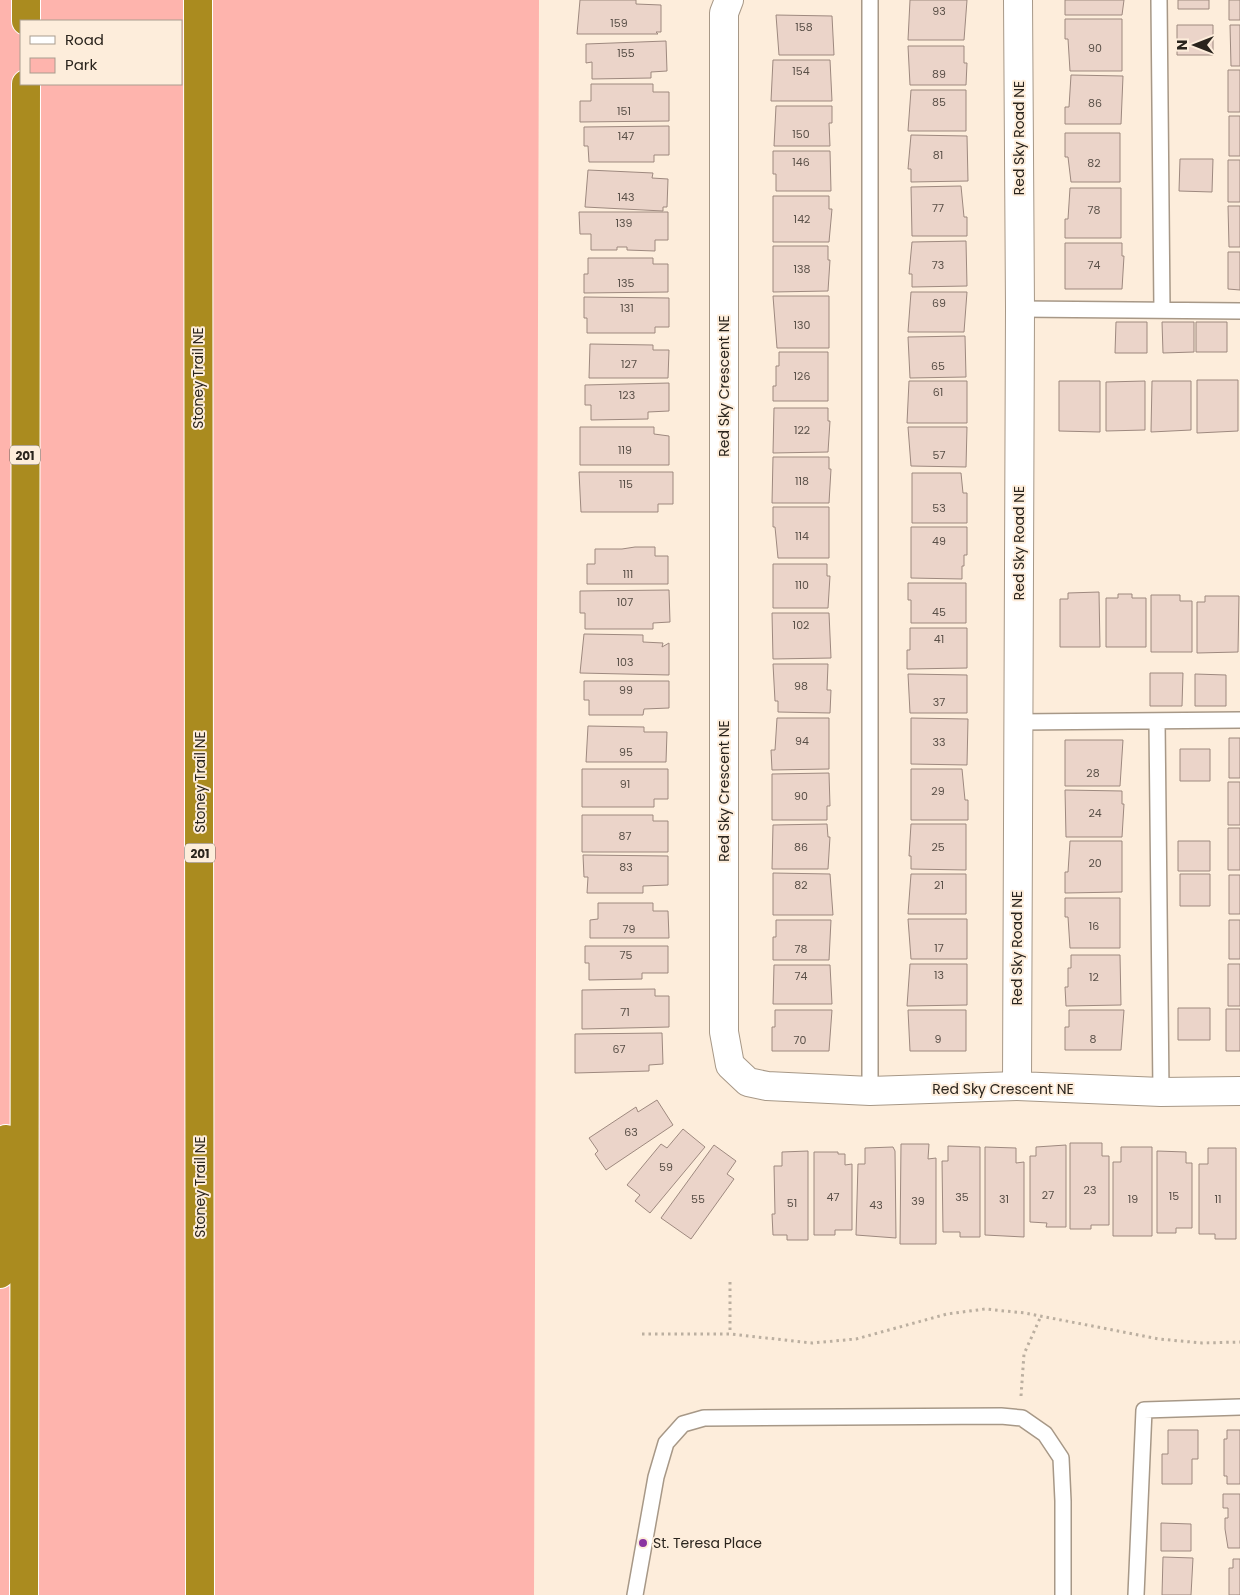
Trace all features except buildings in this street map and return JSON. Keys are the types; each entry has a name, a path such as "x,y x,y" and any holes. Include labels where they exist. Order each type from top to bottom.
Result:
{"highway":[{"path":"26,0 26,20"},
{"name":"Stoney Trail NE","path":"198,0 200,1595"},
{"path":"198,110 203,0"},
{"name":"201","path":"24,1595 26,85"},
{"path":"0,1274 24,826"}],"street":[{"name":"Red Sky Crescent NE","path":"729,0 724,12 724,1032 730,1065 748,1082 767,1086 870,1091 1017,1086 1161,1092 1240,1091"},
{"name":"Red Sky Road NE","path":"1017,1086 1020,309 1018,0"}],"lane":[{"path":"870,0 870,1091"},
{"path":"1159,0 1162,310"},
{"path":"1020,309 1240,311"},
{"path":"1018,722 1240,720"},
{"path":"1157,721 1161,1092"},
{"path":"1136,1595 1144,1410 1240,1407"},
{"path":"635,1595 656,1477 666,1443 683,1424 704,1418 1001,1416 1022,1418 1037,1428 1045,1434 1061,1458 1064,1501 1064,1595"}],"path":[{"path":"730,1282 730,1334"},
{"path":"642,1334 730,1334 812,1344 856,1339 956,1313 985,1310 1042,1316 1159,1339 1202,1344 1240,1342"},
{"path":"1021,1400 1024,1354 1042,1316"}],"green space":[{"path":"0,0 539,0 534,1595 0,1595"}],"place":[{"name":"St. Teresa Place","path":"643,1543"}]}
